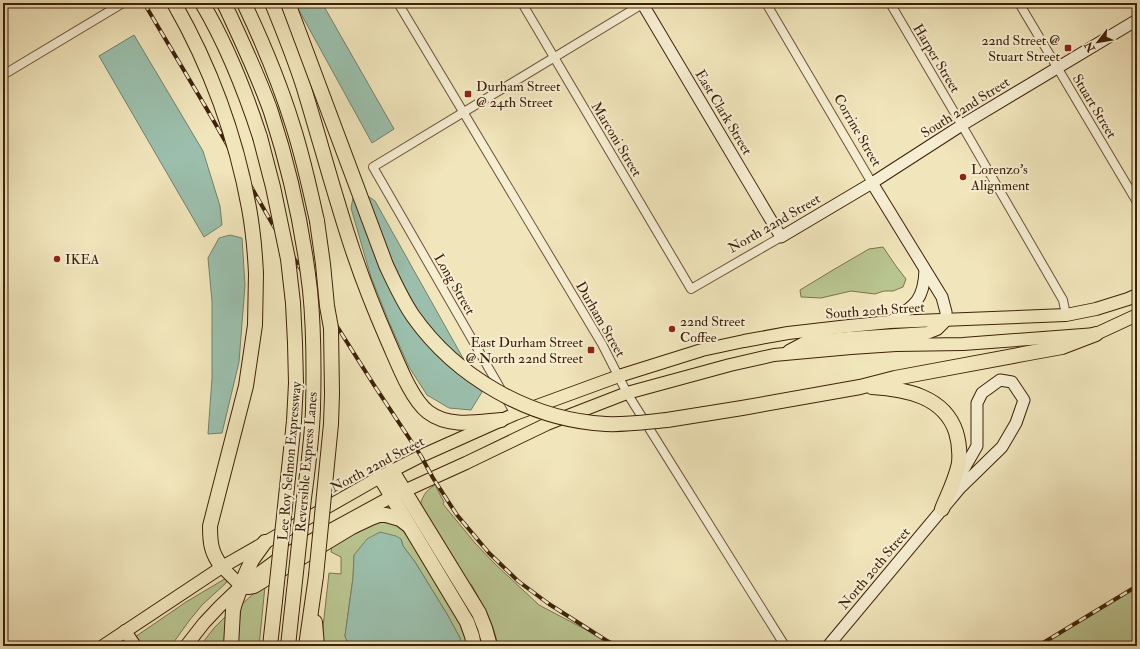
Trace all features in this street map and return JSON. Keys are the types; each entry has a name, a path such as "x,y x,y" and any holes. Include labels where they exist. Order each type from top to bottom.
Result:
{"highway":[{"path":"174,3 210,78 238,158 250,209 256,274 255,325 246,386 210,526 210,543 215,558 222,567"},
{"name":"Lee Roy Selmon Expressway","path":"202,3 218,31 229,55 260,137 273,187 288,259 293,303 296,343 294,421 270,646"},
{"name":"Reversible Express Lanes","path":"224,3 255,69 271,111 295,197 302,231 310,291 314,360 313,410 310,450 288,646"},
{"path":"244,3 274,71 293,126 310,191 316,221 331,328 331,424 316,576 306,646"},
{"path":"252,3 253,22"},
{"path":"272,3 287,40 302,84 350,241 371,302 395,358 414,395 422,407 429,413 443,420 464,423 501,420"},
{"path":"288,3 386,265 398,291 413,315 436,343 450,357 478,379 513,400 539,410 574,420 605,424 666,420 860,387 895,378 1062,348 1096,334"},
{"path":"860,387 907,391 922,396 931,400 938,406 951,421 958,438 960,456 956,474 942,509"},
{"path":"386,474 397,494 479,613 490,646"},
{"path":"397,494 409,527 467,622 474,646"},
{"path":"241,586 254,586 352,527 379,515 394,516 409,527"},
{"path":"230,646 233,610 241,586 252,560 265,542"},
{"path":"313,593 317,646"}],"main road":[{"name":"South 20th Street","path":"619,376 702,350 744,341 811,330 890,322 1066,315 1096,309 1137,295"},
{"path":"186,646 204,623 241,586 281,557 397,494 547,424 627,393 730,364 774,355 896,345 963,344 1096,334 1137,315"},
{"path":"782,355 806,342 842,338 928,333 937,329 946,320"},
{"name":"North 22nd Street","path":"103,646 222,567 386,474 421,456 515,414 619,376"},
{"path":"222,567 241,586"},
{"path":"125,631 135,646"}],"street":[{"path":"3,75 123,3"},
{"name":"Durham Street","path":"398,3 602,344 627,393 785,646"},
{"name":"Marconi Street","path":"522,3 691,289"},
{"path":"464,113 643,3"},
{"name":"East Clark Street","path":"643,3 781,237"},
{"name":"Corrine Street","path":"766,3 942,298 946,312 946,320"},
{"name":"Harper Street","path":"890,3 1063,300 1066,315"},
{"name":"Stuart Street","path":"1019,3 1137,202"},
{"name":"South 22nd Street","path":"872,183 962,125 1137,20"},
{"name":"Long Street","path":"464,113 373,167 515,414"},
{"name":"North 22nd Street","path":"691,289 872,183"},
{"path":"890,322 911,308 920,297 926,270"},
{"name":"North 20th Street","path":"828,646 960,488 1002,447 1016,423 1024,400 1012,382 1000,380 982,393 977,403 977,446 942,509"}],"green space":[{"path":"883,247 906,279 903,287 893,291 884,291 875,294 851,291 821,298 801,297 800,290 869,249"},
{"path":"435,485 444,502 443,504 475,543 539,605 594,634 623,646 498,646 490,621 471,584 467,586 420,507 424,494"},
{"path":"377,521 394,523 402,529 460,617 471,646 461,646 460,638 447,614 415,562 403,546 401,539 354,555 353,578 345,636 349,646 323,646 323,627 329,573 341,574 341,557 331,552 332,545"},
{"path":"228,577 226,583 202,605 171,646 138,646 135,637 186,602"},
{"path":"1137,585 1137,646 1034,646 1094,614"},
{"path":"265,586 259,646 237,646 241,605"},
{"path":"227,615 226,646 200,646 214,628"}],"shaded area":[{"path":"295,3 322,3 394,129 372,143"},
{"path":"134,35 203,151 220,206 222,225 204,237 99,56"},
{"path":"365,194 375,201 482,392 471,410 449,408 427,395 409,367 371,277 351,208 353,198"},
{"path":"230,235 242,238 245,285 239,362 222,433 208,434 212,378 212,301 208,258 219,238"},
{"path":"380,532 396,536 401,539 403,546 415,562 447,614 460,638 461,646 349,646 345,636 353,578 354,555 367,539"}],"railway":[{"path":"144,3 273,225 374,385 421,456 433,478 457,515 489,553 518,581 549,604 615,646"},
{"path":"1038,646 1137,586"}],"place":[{"name":"22nd Street @ Stuart Street","path":"1068,48"},
{"name":"Durham Street @ 24th Street","path":"468,94"},
{"name":"Lorenzo's Alignment","path":"963,177"},
{"name":"IKEA","path":"57,259"},
{"name":"22nd Street Coffee","path":"672,329"},
{"name":"East Durham Street @ North 22nd Street","path":"591,350"}]}
